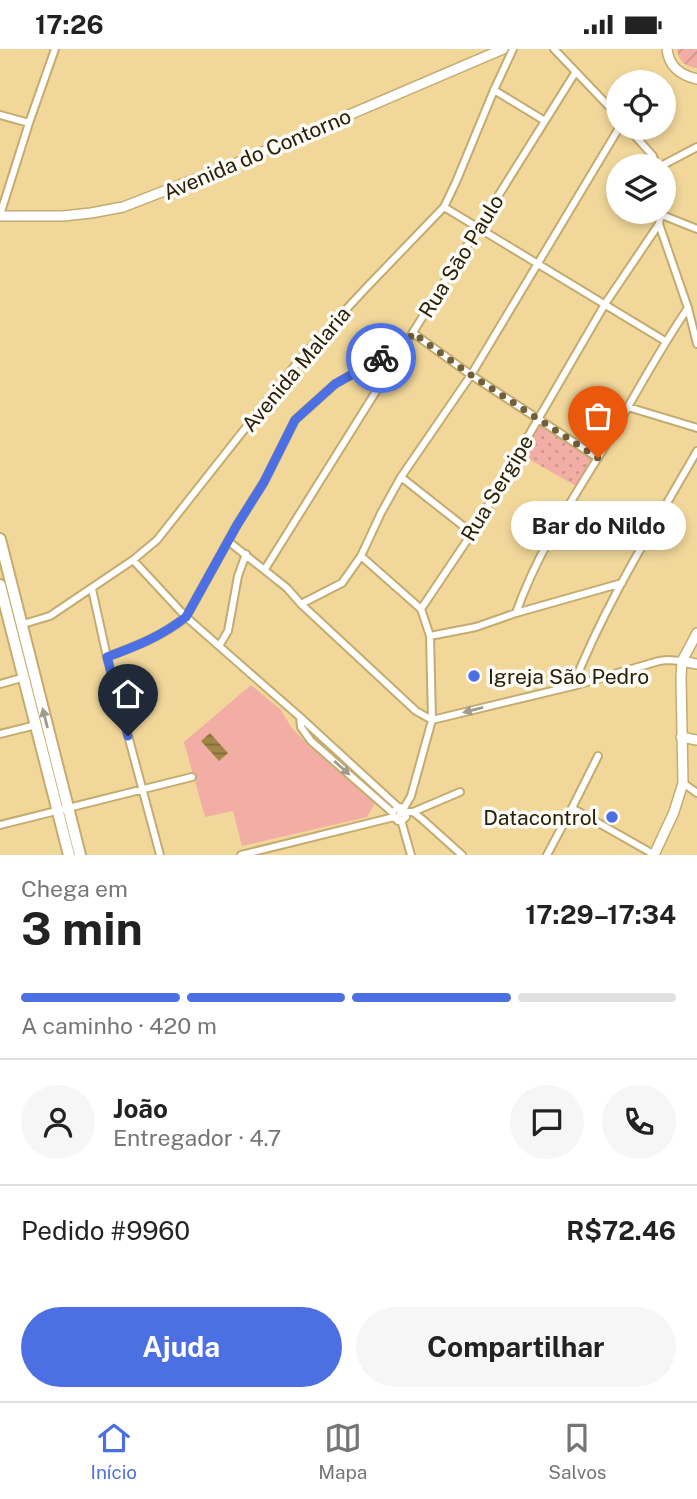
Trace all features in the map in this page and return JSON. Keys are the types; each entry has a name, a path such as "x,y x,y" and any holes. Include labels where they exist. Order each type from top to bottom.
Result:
{"main road":[{"name":"Avenida do Contorno","path":"0,216 63,216 123,207 239,162 503,49"},
{"path":"658,49 674,68 697,85"},
{"path":"667,49 674,68 697,79"},
{"path":"0,539 16,626 63,809 69,855"},
{"path":"0,585 16,626"},
{"path":"654,855 674,812 683,783 682,661 697,633"},
{"path":"682,661 697,664"},
{"path":"29,675 36,725 80,855"},
{"path":"681,737 697,740"}],"street":[{"path":"0,216 55,49"},
{"name":"Avenida Malaria","path":"16,626 50,616 133,560 157,540 300,359 444,207 513,49"},
{"path":"554,49 606,104"},
{"name":"Rua São Paulo","path":"264,569 575,73"},
{"path":"494,90 545,121"},
{"path":"0,115 29,123"},
{"path":"301,604 342,583 361,556 401,477 471,375 612,140"},
{"path":"639,140 651,154"},
{"path":"676,158 697,148"},
{"path":"444,207 665,341"},
{"path":"676,219 697,229"},
{"path":"659,224 697,344"},
{"name":"Rua Sergipe","path":"421,609 472,533 605,304 659,224"},
{"path":"516,613 525,586 548,540 665,341 688,309"},
{"path":"413,333 471,375 598,458"},
{"path":"107,657 143,644 186,617 264,482 295,420 335,384 405,345"},
{"path":"628,407 697,428"},
{"path":"573,686 622,583 697,451"},
{"path":"401,477 472,533"},
{"path":"228,541 287,588 416,711 432,720 573,686 659,661 682,661"},
{"path":"219,646 228,631 246,554"},
{"path":"300,717 301,727 311,741 398,821 406,817 405,810 432,720 430,636 421,609 361,556"},
{"path":"133,560 186,617 405,810 462,855"},
{"path":"430,636 476,627 622,583"},
{"path":"92,589 107,657 160,855"},
{"path":"0,684 29,675"},
{"path":"0,734 36,725"},
{"path":"547,855 597,756"},
{"path":"0,825 192,777"},
{"path":"683,783 697,793"},
{"path":"393,815 395,809 405,810 460,792"},
{"path":"572,808 654,855"},
{"path":"241,855 393,815"},
{"path":"401,820 411,855"}],"shaded area":[{"path":"677,49 697,49 697,68 683,63"},
{"path":"538,421 596,458 578,487 520,454"},
{"path":"251,685 281,710 291,727 308,745 375,803 367,817 242,846 233,811 205,817 184,742"},
{"path":"210,733 228,753 219,761 201,741"}],"way so far":[{"path":"381,358 405,345 413,333 471,375 598,458"}],"place":[{"name":"Bar do Nildo","path":"598,458"},
{"name":"Igreja São Pedro","path":"474,676"},
{"name":"Datacontrol","path":"612,817"}],"route":[{"path":"128,736 107,657 143,644 186,617 264,482 295,420 335,384 381,358"}]}
